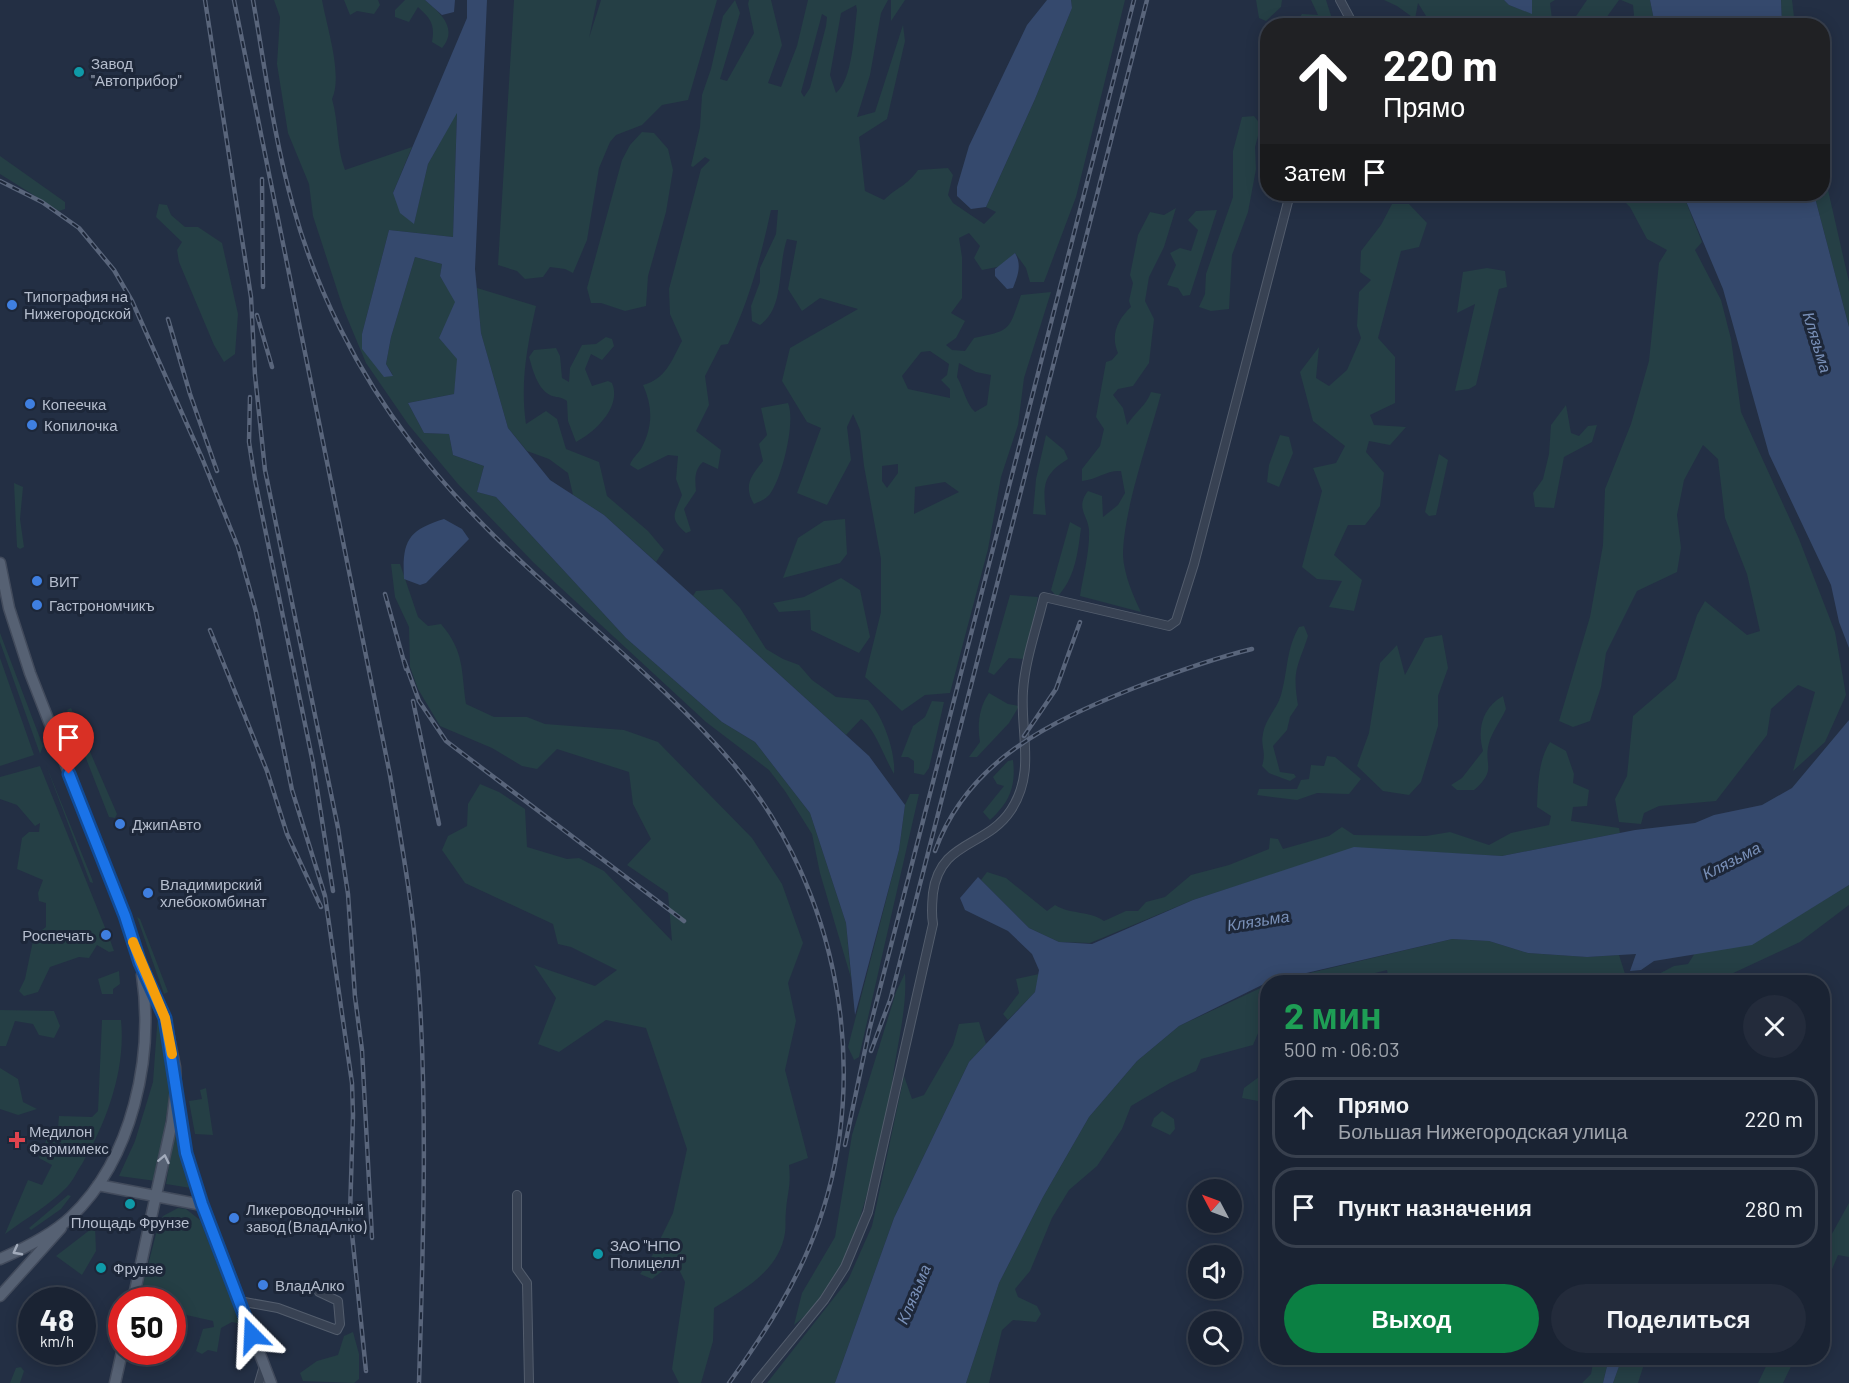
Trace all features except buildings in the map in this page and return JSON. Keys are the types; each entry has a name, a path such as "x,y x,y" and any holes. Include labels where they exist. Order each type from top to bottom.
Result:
{"main road":[{"path":"0,563 9,608 30,673 125,916 140,963 165,1018 186,1153 202,1204 271,1383"},
{"path":"0,1296 98,1185 120,1142 142,1065 146,1012 140,963"},
{"path":"136,1287 157,1195 176,1089"},
{"path":"98,1185 202,1204"},
{"path":"0,1259 69,1219"},
{"path":"0,1302 11,1285"},
{"path":"115,1383 119,1365"}],"street":[{"path":"1340,0 1350,18"},
{"path":"756,1383 829,1292 845,1267 868,1212 933,924 931,914 936,873 946,859 973,843 1010,812 1024,784 1027,754 1022,721 1023,688 1044,597 1169,626 1176,621 1194,564 1288,201"},
{"path":"517,1196 517,1269 527,1283 529,1383"},
{"path":"239,1301 278,1308 337,1330 340,1324 338,1301 319,1292"},
{"path":"259,1383 264,1366"}],"green space":[{"path":"274,0 322,0 335,65 335,89 332,99 340,153 345,170 412,147 393,193 414,223 428,164 457,112 453,237 389,230 362,334 362,349 393,375 386,364 391,337 415,257 442,264 440,276 456,302 439,338 458,359 454,394 408,403 424,433 449,434 453,455 484,466 477,492 496,497 626,638 722,722 755,742 810,813 846,923 851,978 820,873 812,834 769,770 706,722 534,563 458,484 408,424 366,363 343,308 313,216 309,184 288,133 277,64 280,17"},
{"path":"344,0 378,0 380,5 374,14 357,11 350,15"},
{"path":"405,0 425,0 441,15 448,27 447,41 442,48 432,42 431,22 418,7 409,22 395,17 395,10"},
{"path":"514,0 597,0 589,38 601,0 717,0 688,100 662,105 642,125 616,135 610,142 599,168 587,240 573,273 565,269 550,267 543,277 525,279 517,271 498,265"},
{"path":"735,0 740,13 720,79 727,81 754,33 749,0 771,0 782,45 768,83 781,87 797,46 808,0 888,0 881,13 870,75 857,117 875,112 903,25 905,41 887,119 859,137 865,191 884,200 910,180 918,170 948,168 953,175 948,195 953,203 984,224 996,212 986,207 1035,99 1072,8 1071,0 1125,0 1076,197 1044,282 1030,282 1026,268 1015,253 1002,266 982,270 974,258 980,246 969,233 959,238 962,257 962,298 951,313 965,321 956,338 946,345 952,350 965,351 974,338 996,333 1007,327 1014,316 1021,295 1051,292 1024,378 1018,425 1001,477 988,549 950,693 925,695 902,711 865,677 881,612 881,559 864,466 860,430 853,414 847,427 851,460 827,505 797,493 821,428 807,422 782,381 790,348 858,309 820,298 802,311 788,289 797,241 787,239 777,298 773,308 768,318 760,325 752,321 751,306 760,282 760,268 776,234 778,210 771,210 754,278 728,344 721,345 705,376 709,405 696,431 721,450 718,469 703,462 697,472 696,491 684,509 691,531 686,533 675,520 675,512 682,495 676,479 678,456 668,455 638,470 630,465 645,441 650,425 649,401 643,385 663,373 682,341 670,314 669,289 701,169 710,160 705,157 693,167 691,166 700,127 702,95 711,69 723,16","holes":["856,5 852,54 846,77 836,93 830,75 841,13","822,14 827,17 826,26 810,88 804,97 801,92","930,351 949,364 947,375 941,380 950,389 950,398 908,389 902,376 921,352","959,363 976,372 991,375 987,405 975,412 969,405 957,377","898,464 898,473 887,488 882,481 882,466","945,482 959,492 914,514 915,487"]},
{"path":"891,0 905,0 891,21"},
{"path":"1256,0 1282,0 1281,7 1269,18 1259,18"},
{"path":"1311,0 1326,0 1332,18 1299,18 1302,14 1318,15"},
{"path":"1384,0 1504,0 1509,5 1531,13 1532,0 1555,0 1550,3 1552,18 1426,16 1418,3 1414,18"},
{"path":"1587,0 1619,0 1606,18 1575,18"},
{"path":"1621,0 1650,0 1654,18 1633,18 1633,5"},
{"path":"1781,0 1792,0 1794,18 1782,18"},
{"path":"1254,116 1260,124 1255,147 1256,169 1248,212 1232,255 1229,309 1211,311 1199,307 1205,294 1206,274 1233,197 1233,151 1242,117"},
{"path":"642,132 654,133 668,149 673,170 666,212 648,276 646,306 625,311 601,303 591,303 587,288 622,160 630,145"},
{"path":"0,156 65,202 65,209 59,211 0,174"},
{"path":"1830,199 1849,282 1849,327 1816,201 1830,201"},
{"path":"1624,201 1686,201 1702,242 1695,250 1721,300 1731,339 1741,412 1799,539 1835,632 1846,695 1825,742 1793,771 1815,692 1798,685 1771,709 1767,735 1716,801 1659,806 1644,813 1641,824 1619,822 1615,799 1627,776 1633,716 1676,679 1697,615 1705,601 1747,635 1760,631 1747,574 1725,518 1718,459 1703,445 1684,480 1677,515 1681,548 1677,572 1637,591 1606,653 1601,687 1590,721 1573,727 1559,721 1590,617 1603,545 1605,489 1631,424 1649,361 1659,263 1667,250 1647,239 1630,207"},
{"path":"159,204 167,205 171,215 185,227 198,227 222,243 238,314 235,354 224,362 214,345 179,262 177,250 182,242 156,217"},
{"path":"1392,204 1409,204 1427,223 1419,247 1401,251 1378,338 1395,357 1395,403 1370,415 1374,425 1406,427 1390,445 1369,441 1366,452 1384,473 1380,506 1365,525 1348,525 1334,555 1362,580 1354,611 1329,607 1342,581 1317,579 1302,567 1322,491 1313,468 1336,463 1345,446 1313,421 1300,372 1319,347 1316,378 1329,386 1347,370 1361,338 1357,326 1359,292 1371,280 1360,272 1361,251 1381,225"},
{"path":"1176,208 1164,247 1149,277 1145,301 1154,319 1149,363 1133,386 1118,389 1113,395 1123,408 1127,425 1147,401 1151,392 1161,394 1132,497 1124,538 1125,570 1141,612 1080,596 1089,538 1088,525 1082,507 1084,497 1088,491 1102,496 1103,517 1118,505 1125,493 1121,471 1082,481 1082,469 1100,446 1104,429 1096,417 1106,362 1112,360 1118,353 1115,334 1122,317 1131,307 1129,301 1133,283 1130,275 1138,235 1150,212 1164,215"},
{"path":"1217,210 1190,295 1183,296 1178,288 1167,285 1176,265 1170,253 1180,248 1191,251 1198,230 1188,220 1196,211"},
{"path":"1487,268 1505,271 1507,287 1499,289 1476,385 1469,389 1455,391 1475,304 1457,313 1463,272"},
{"path":"477,288 536,306 525,365 526,424 546,411 557,419 566,449 599,462 607,496 648,531 664,550 656,562 604,515 573,495 568,473 549,459 527,451 508,428 481,333"},
{"path":"606,337 612,339 614,346 602,360 591,354 585,369 592,386 608,381 612,383 613,401 605,418 591,432 576,442 568,421 567,401 550,395 542,388 529,357 534,350 556,348 560,356 562,378 569,382 570,368 582,345 596,344"},
{"path":"788,403 789,435 779,476 770,494 754,504 749,486 752,476 763,461 759,444 767,435 761,408"},
{"path":"1566,405 1571,433 1579,436 1588,426 1597,425 1592,442 1564,457 1554,508 1535,507 1533,493 1543,479 1549,454 1551,425"},
{"path":"1046,435 1064,450 1068,459 1053,470 1046,482 1046,515 1033,514 1036,479"},
{"path":"1280,435 1289,437 1293,453 1279,487 1267,482 1269,465"},
{"path":"1439,454 1448,460 1436,515 1429,516 1425,512"},
{"path":"14,483 23,487 20,519 24,547 20,549 17,547"},
{"path":"845,519 847,554 840,563 783,578 798,538 824,521"},
{"path":"1070,522 1081,528 1079,546 1072,574 1057,597 1051,590"},
{"path":"391,564 400,564 418,617 428,626 441,624 449,634 461,662 466,704 494,717 527,717 545,724 624,730 658,742 752,838 782,884 803,943 788,983 796,1021 785,1070 808,1158 789,1165 785,1233 775,1258 758,1278 714,1308 713,1341 701,1383 679,1383 672,1369 685,1282 675,1261 652,1279 640,1274 649,1262 673,1213 687,1149 646,1028 606,1020 559,1052 538,1044 556,998 534,965 595,986 617,970 571,947 558,944 553,924 465,883 442,850 448,836 467,826 468,804 480,784 499,792 525,809 527,847 567,859 579,858 604,871 672,941 668,893 627,865 651,839 633,804 629,772 557,749 537,769 522,766 492,748 440,726 418,689 410,667 409,627 395,597"},
{"path":"841,578 860,590 870,637 859,653 811,630 810,610 779,612 773,603 804,597"},
{"path":"722,589 740,608 766,649 799,665 812,680 836,697 868,700 879,715 887,735 893,755 894,774 866,723 861,719 846,735 693,596 696,591"},
{"path":"1010,595 1038,597 1026,659 1009,658 994,675 988,672"},
{"path":"1304,626 1308,636 1296,676 1298,705 1290,717 1287,730 1273,746 1280,772 1294,774 1296,777 1290,781 1269,773 1262,766 1264,756 1262,738 1266,724 1281,695 1289,652 1295,635 1299,627"},
{"path":"0,633 43,746 40,754 0,642"},
{"path":"1442,635 1448,668 1438,696 1438,726 1421,782 1409,795 1383,791 1357,766 1369,733 1380,663 1397,645 1405,675 1425,638"},
{"path":"0,658 34,755 0,766"},
{"path":"989,693 1008,704 1019,706 1009,723 977,757 969,757 980,742 980,717"},
{"path":"1503,696 1506,709 1489,743 1486,777 1474,790 1457,790 1451,785 1462,778 1483,751 1481,727 1486,713"},
{"path":"932,701 944,702 929,768 924,775 914,773 914,761 908,757 901,757 913,726 925,717"},
{"path":"71,708 117,814 115,818 109,817 67,710"},
{"path":"1550,742 1566,751 1574,774 1573,783 1589,790 1587,806 1573,807 1571,821 1619,828 1620,833 1502,856 1354,848 1193,900 1090,943 1059,942 1029,928 981,880 987,872 1006,878 1047,911 1055,905 1092,915 1104,921 1126,911 1138,911 1146,902 1165,897 1191,875 1229,865 1269,849 1270,838 1278,839 1283,849 1329,836 1342,827 1354,835 1426,836 1450,832 1489,845 1511,833 1549,825 1551,816 1537,807 1541,765"},
{"path":"1327,756 1335,757 1361,779 1349,794 1317,793 1297,800 1257,795 1259,789 1297,789 1301,780 1309,779 1311,765 1324,766"},
{"path":"1013,760 1010,793 1002,807 990,820 983,812 1004,786 997,784 993,777 1008,761"},
{"path":"46,765 92,879 93,883 90,882"},
{"path":"40,766 106,930 102,932 105,939 109,937 114,951 109,952 97,945 89,958 79,957 50,967 38,992 24,996 19,991 25,979 34,936 46,927 46,903 39,901 38,893 43,880 17,869 22,838 29,832 39,832 40,823 35,826 17,805 0,799 0,777"},
{"path":"910,794 919,794 859,1057 854,1060 848,1047 899,850 905,805"},
{"path":"1849,885 1849,905 1800,942 1729,975 1657,975 1674,966 1688,964 1695,953 1752,944"},
{"path":"137,917 140,919 168,992 164,994"},
{"path":"1452,939 1489,941 1528,953 1587,957 1619,955 1625,975 1388,975 1387,970 1375,975 1301,975"},
{"path":"119,971 120,984 113,989 113,994 102,994 98,979"},
{"path":"905,973 904,1008 893,1075 891,1109 858,1226 833,1281 816,1305 794,1325 802,1293 835,1237 852,1135 896,992"},
{"path":"1039,974 1035,992 1008,1020 1003,1014 1019,993 1016,979"},
{"path":"1260,988 1260,1029 1253,1045 1201,1059 1196,1071 1131,1106 1122,1129 1097,1166 1069,1190 1052,1218 1030,1271 1015,1289 1018,1297 1037,1306 1041,1314 1036,1322 1013,1320 1002,1330 989,1383 966,1383 999,1283 1043,1197 1089,1117 1137,1061 1179,1026"},
{"path":"0,1010 54,1011 60,1026 54,1038 39,1035 33,1024 15,1021 6,1046 0,1046"},
{"path":"158,1013 160,1013 170,1092 156,1181 119,1176 135,1141 153,1082"},
{"path":"102,1020 121,1020 122,1039 121,1057 113,1095 99,1131 67,1187 45,1206 5,1234 28,1180 42,1185 52,1165 39,1158 50,1131 58,1128 59,1116 92,1117 98,1111"},
{"path":"979,1022 986,1044 969,1062 894,1218 835,1383 767,1383 848,1280 872,1226 904,1076 912,1099 924,1095 953,1045 959,1024"},
{"path":"0,1068 18,1079 23,1102 37,1109 18,1115 0,1109"},
{"path":"1260,1076 1260,1099 1258,1101 1242,1098 1244,1088"},
{"path":"206,1088 213,1135 195,1134 189,1101 202,1099 200,1090"},
{"path":"1162,1111 1174,1119 1175,1129 1170,1135 1151,1126 1154,1118"},
{"path":"175,1128 178,1128 191,1188 166,1184"},
{"path":"68,1195 71,1196 61,1209 31,1230 29,1228"},
{"path":"1849,1203 1849,1257 1838,1255 1830,1274 1830,1237"},
{"path":"178,1208 186,1209 200,1220 241,1324 232,1322 221,1328 217,1352 208,1350 202,1354 196,1351 203,1329 214,1327 213,1321 186,1315 186,1287 142,1287 158,1226 163,1216"},
{"path":"95,1226 96,1251 82,1275 56,1256"},
{"path":"353,1332 359,1354 359,1379 354,1383 303,1381 300,1373 317,1361 338,1355 344,1336"},
{"path":"1593,1365 1607,1365 1603,1383 1582,1383 1591,1374"},
{"path":"1619,1365 1644,1365 1638,1383 1613,1383"},
{"path":"1767,1365 1792,1365 1783,1383 1758,1383"},
{"path":"21,1367 24,1371 20,1383 10,1383 16,1368"}],"water":[{"path":"425,0 455,0 454,12 442,15"},
{"path":"467,0 487,0 475,269 481,333 508,428 550,480 604,515 869,756 905,805 899,850 855,1015 846,923 810,813 755,742 722,722 626,638 496,497 477,492 484,466 453,455 449,434 424,433 408,403 454,394 457,359 439,338 455,302 440,276 442,264 415,257 391,337 386,364 393,376 384,377 362,349 362,334 389,230 453,237 457,113 428,164 414,224 400,213 393,193 467,18"},
{"path":"1047,0 1071,0 1072,8 1035,99 986,207 971,209 957,196 957,187 969,146 1027,25"},
{"path":"1504,0 1532,0 1532,14 1509,5"},
{"path":"1650,0 1781,0 1782,18 1654,18"},
{"name":"Клязьма","path":"1686,201 1816,201 1849,327 1849,648 1839,622 1831,585 1769,454 1723,289"},
{"path":"1015,253 1019,266 1018,274 1013,288 1007,289 995,276 995,269"},
{"path":"444,519 462,529 469,539 426,583 420,585 404,579 404,555 410,539 422,528"},
{"name":"Клязьма","path":"1849,720 1849,885 1752,945 1654,961 1641,970 1630,971 1636,954 1587,957 1528,953 1489,941 1452,939 1298,975 1260,975 1260,986 1179,1026 1137,1061 1089,1117 1043,1197 999,1283 966,1383 835,1383 894,1218 969,1062 1035,992 1039,970 1032,954 1008,931 965,910 960,898 978,877 1029,928 1059,942 1092,944 1193,900 1354,847 1502,856 1635,830 1695,823 1714,815 1762,805 1792,788"},
{"path":"1607,1365 1619,1365 1613,1383 1603,1383"}],"railway":[{"path":"205,0 251,297 255,375 265,470 338,828 348,894 355,997 362,1050 372,1238"},
{"path":"234,0 390,775 410,898 418,973 423,1075 424,1178 419,1383"},
{"path":"253,0 280,155 302,237 326,299 373,388 411,442 447,486 487,528 656,684 735,766 770,814 799,867 821,924 836,983 843,1044 843,1104 835,1164 819,1222 802,1265 768,1325 729,1383"},
{"path":"845,1145 869,1031 1134,0"},
{"path":"890,1001 1147,0"},
{"path":"262,179 263,287"},
{"path":"0,181 42,202 79,228 114,270 132,301 202,458 238,547 256,612 292,790 325,896 352,1083 350,1214 366,1371"},
{"path":"257,315 272,367"},
{"path":"168,319 190,394 217,471"},
{"path":"250,397 249,442 255,480 313,763 333,891"},
{"path":"385,594 406,669"},
{"path":"1024,736 1056,689 1080,622"},
{"path":"210,630 267,771 287,834 321,907"},
{"path":"935,851 950,819 968,792 990,768 1015,748 1072,715 1134,688 1222,657 1252,649"},
{"path":"404,660 419,701 446,741 684,921"},
{"path":"413,701 439,824"},
{"path":"871,1051 892,995"}],"slow traffic":[{"path":"133,942 165,1018 172,1054"}],"place":[{"name":"Завод \"Автоприбор\"","path":"79,72"},
{"name":"Типография на Нижегородской","path":"12,305"},
{"name":"Копеечка","path":"30,404"},
{"name":"Копилочка","path":"32,425"},
{"name":"ВИТ","path":"37,581"},
{"name":"Гастрономчикъ","path":"37,605"},
{"name":"ДжипАвто","path":"120,824"},
{"name":"Владимирский хлебокомбинат","path":"148,893"},
{"name":"Роспечать","path":"106,935"},
{"name":"Медилон Фармимекс","path":"17,1140"},
{"name":"Площадь Фрунзе","path":"130,1204"},
{"name":"Ликероводочный завод (ВладАлко)","path":"234,1218"},
{"name":"ЗАО \"НПО Полицелл\"","path":"598,1254"},
{"name":"Фрунзе","path":"101,1268"},
{"name":"ВладАлко","path":"263,1285"}],"route":[{"path":"69,774 125,916 140,963 165,1018 175,1067 178,1110 190,1169 252,1335"}]}
